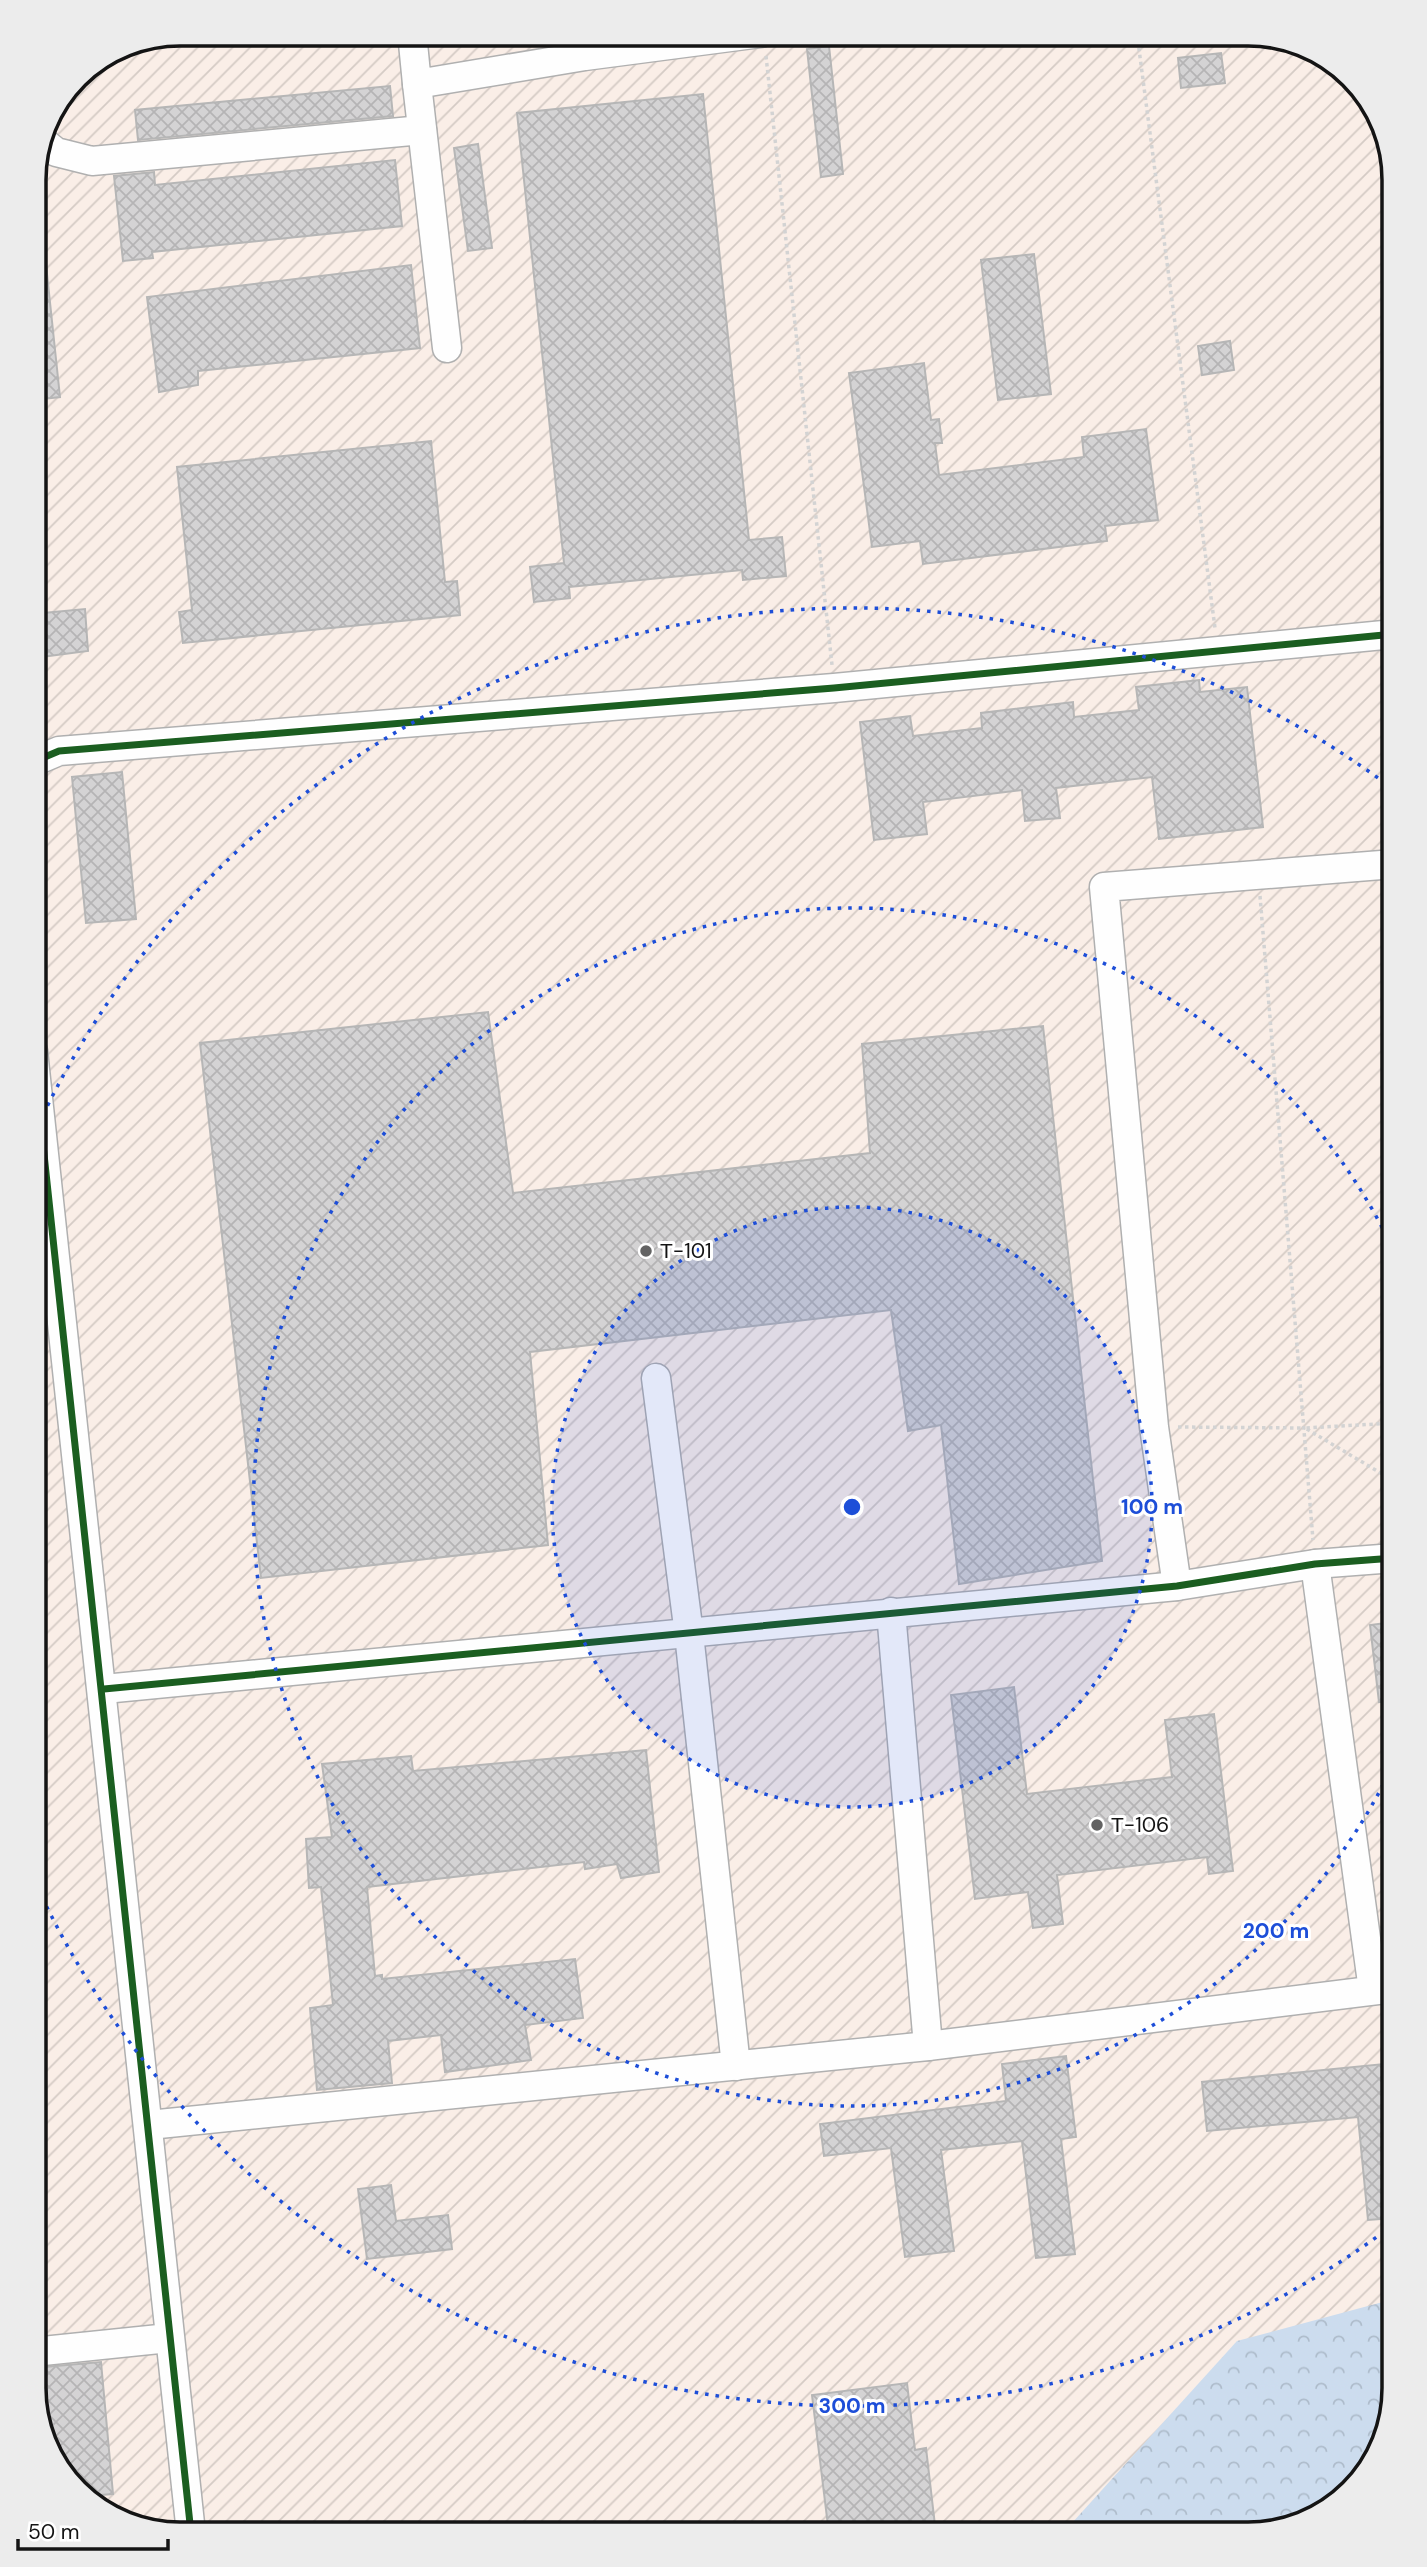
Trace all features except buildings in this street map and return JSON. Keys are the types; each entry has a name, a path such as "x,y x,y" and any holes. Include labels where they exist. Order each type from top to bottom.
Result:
{"street":[{"path":"413,46 447,348"},
{"path":"417,84 581,46"},
{"path":"50,147 57,152 92,161 422,130"},
{"path":"46,756 59,751 834,688 1382,635"},
{"path":"1177,1586 1154,1427 1104,887 1382,865"},
{"path":"46,1168 104,1689 190,2521"},
{"path":"656,1378 689,1634 736,2066"},
{"path":"104,1689 1177,1586 1315,1564 1382,1559"},
{"path":"1315,1564 1382,1983"},
{"path":"891,1612 928,2046"},
{"path":"149,2125 928,2046 1382,1989"},
{"path":"46,2351 169,2338"}],"path":[{"path":"764,46 834,688"},
{"path":"1139,46 1218,650"},
{"path":"1258,873 1315,1564"},
{"path":"1154,1427 1305,1428 1382,1424"},
{"path":"1305,1428 1382,1474"}],"shaded area":[{"path":"1257,46 1291,53 1322,68 1348,91 1368,120 1379,153 1382,179 1382,2388 1377,2422 1359,2462 1336,2488 1307,2508 1274,2519 1248,2522 170,2521 136,2514 105,2499 79,2476 59,2447 48,2414 46,2388 46,170 56,128 63,112 79,91 105,68 120,59 162,47"}],"green space":[{"path":"1382,2302 1382,2388 1377,2422 1368,2447 1348,2476 1322,2499 1307,2508 1274,2519 1248,2522 1073,2522 1237,2341"}],"cycle path":[{"path":"46,756 59,751 834,688 1382,635"},
{"path":"46,1173 190,2521"},
{"path":"104,1689 1177,1586 1315,1564 1382,1559"}],"place":[{"name":"Т-101","path":"646,1251"},
{"name":"Т-106","path":"1097,1825"}]}
